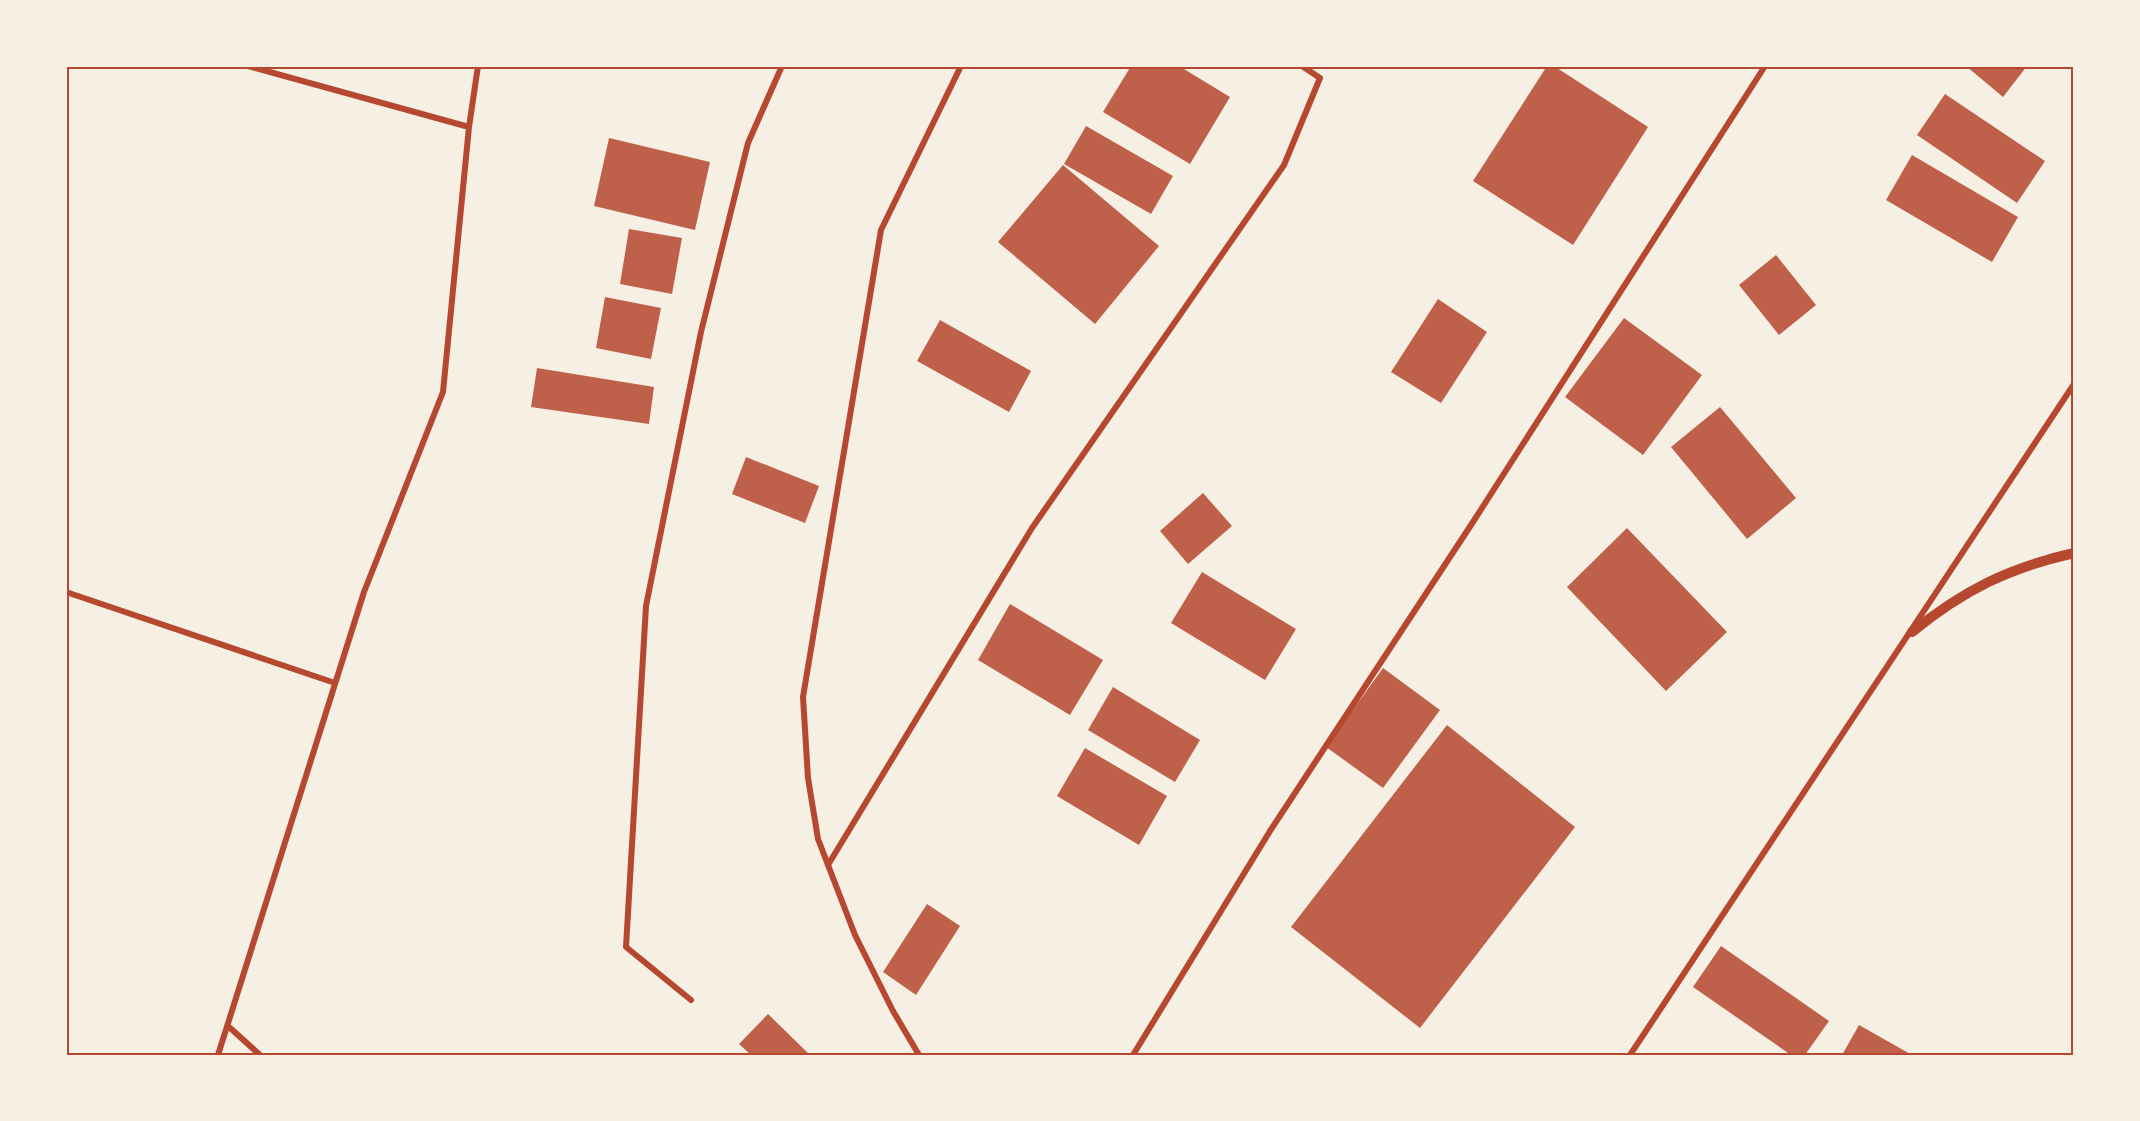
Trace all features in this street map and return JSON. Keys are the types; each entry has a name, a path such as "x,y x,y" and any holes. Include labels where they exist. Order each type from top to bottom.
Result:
{"street":[{"path":"248,66 469,127"},
{"path":"218,1055 364,592 443,392 469,127 478,66"},
{"path":"691,1000 626,947 646,606 701,332 746,154 783,66"},
{"path":"919,1055 893,1011 855,934 818,839 808,778 803,697 881,230 961,66"},
{"path":"828,865 1032,528 1284,165 1320,78 1302,66"},
{"path":"1133,1055 1270,831 1479,512 1765,66"},
{"path":"1630,1055 2074,384"},
{"path":"1912,632 1948,603 1989,580 2033,562 2074,553"},
{"path":"66,592 335,683"},
{"path":"228,1026 260,1055"}],"building":[{"path":"1131,66 1179,66 1230,97 1190,164 1103,112"},
{"path":"1547,66 1554,66 1648,127 1573,245 1473,181"},
{"path":"1966,66 2027,66 2003,97"},
{"path":"1945,94 2045,161 2017,203 1917,135"},
{"path":"1086,126 1173,176 1151,214 1064,164"},
{"path":"609,138 710,162 695,230 594,206"},
{"path":"1912,155 2018,217 1992,262 1886,200"},
{"path":"1063,165 1159,246 1095,324 998,242"},
{"path":"629,229 682,238 672,294 620,284"},
{"path":"1776,255 1816,305 1779,335 1739,285"},
{"path":"605,297 661,308 651,359 596,348"},
{"path":"1438,299 1487,332 1441,403 1391,372"},
{"path":"1624,318 1702,375 1643,455 1565,397"},
{"path":"940,320 1031,371 1009,412 917,361"},
{"path":"537,368 654,387 649,424 531,407"},
{"path":"1720,407 1796,498 1747,539 1671,447"},
{"path":"746,457 819,486 805,523 732,494"},
{"path":"1203,493 1232,526 1188,564 1160,531"},
{"path":"1627,528 1727,632 1666,691 1567,587"},
{"path":"1202,572 1296,629 1265,680 1171,623"},
{"path":"1010,604 1103,660 1070,715 978,660"},
{"path":"1383,668 1440,710 1383,788 1326,747"},
{"path":"1113,687 1200,740 1175,782 1088,730"},
{"path":"1447,725 1575,827 1420,1028 1291,927"},
{"path":"1085,748 1167,796 1139,845 1057,796"},
{"path":"927,904 960,926 916,995 883,972"},
{"path":"1721,946 1829,1021 1805,1055 1791,1055 1693,987"},
{"path":"768,1014 810,1055 751,1055 739,1044"},
{"path":"1859,1025 1912,1055 1842,1055"}]}
